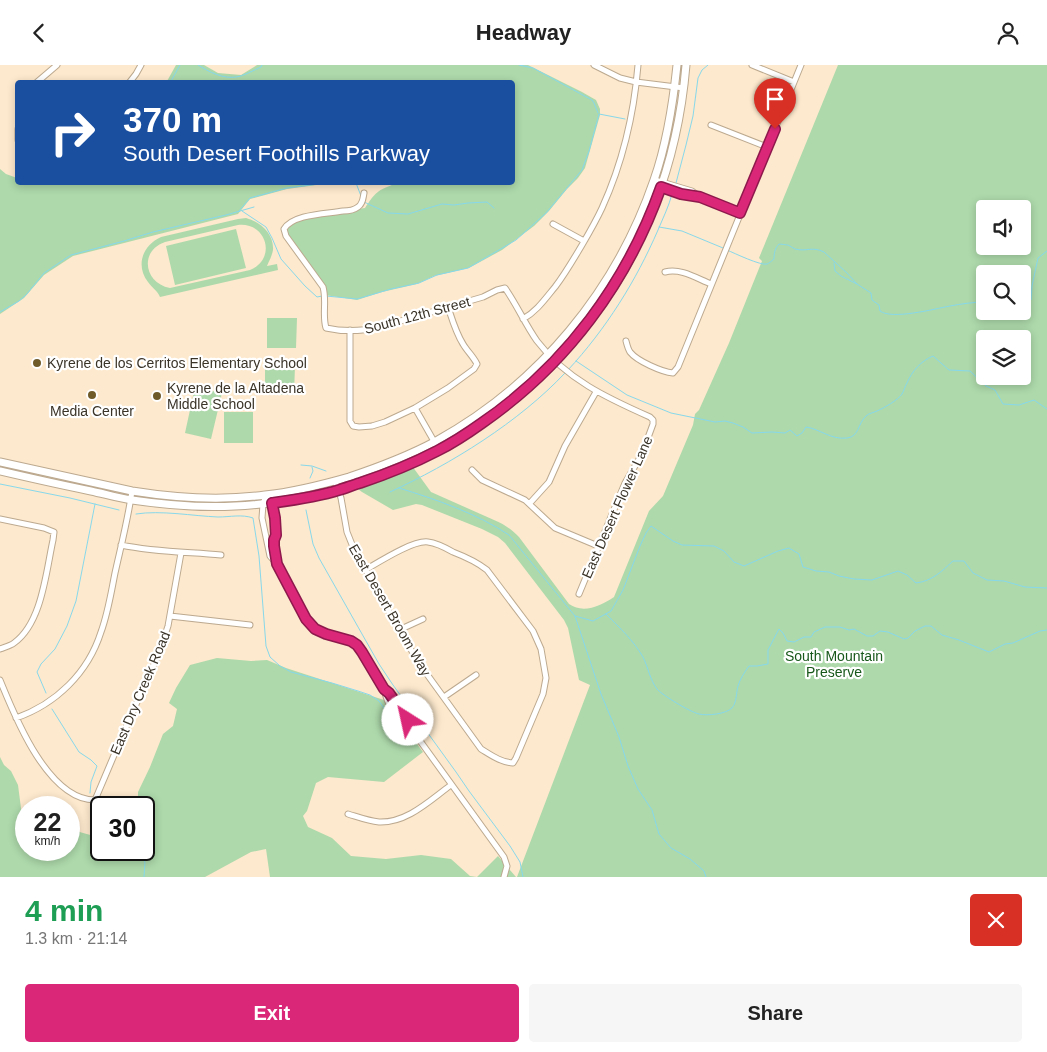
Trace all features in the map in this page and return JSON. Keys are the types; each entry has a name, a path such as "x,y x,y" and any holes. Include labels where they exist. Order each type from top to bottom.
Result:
{"street":[{"path":"40,80 57,65"},
{"path":"131,80 141,65"},
{"path":"594,65 620,78 684,88"},
{"path":"530,503 549,482 565,446 596,392 555,361 538,342 523,319 535,311 569,268 602,209 620,159 628,127 638,65"},
{"path":"0,463 132,491 179,497 207,498 266,495 335,481 384,465 434,442 470,420 519,383 549,354 579,319 605,283 636,226 654,182 667,133 678,65"},
{"path":"0,471 131,500 208,507 263,504 290,501 339,491 390,473 462,436 501,410 555,361 576,339 612,288 638,243 662,185 676,136 686,65"},
{"path":"752,65 794,82"},
{"path":"626,341 630,352 640,360 668,373 674,373 678,367 801,65"},
{"path":"711,125 767,147"},
{"path":"654,182 670,190 692,191 700,197 740,213"},
{"path":"662,185 671,184 684,191"},
{"name":"South 12th Street","path":"364,193 360,207 352,210 303,217 287,224 284,229 286,236 323,287 325,295 324,323 326,329 350,330 380,327 483,297 505,288 523,319"},
{"path":"552,224 584,241"},
{"path":"665,272 672,270 680,271 711,284"},
{"path":"605,283 612,288"},
{"path":"350,330 350,421 353,426 359,427 385,423 415,408 455,383 474,369 477,364 462,343 448,307"},
{"name":"East Desert Flower Lane","path":"579,594 625,483 642,453 653,424 653,420 650,417 596,392"},
{"path":"415,408 438,450"},
{"path":"22,476 24,467"},
{"path":"472,470 482,480 530,503 550,525 598,546"},
{"name":"East Desert Broom Way","path":"335,481 339,491 347,532 353,547 399,630 421,666 481,749 494,758 512,763 516,758 546,686 546,678 537,638 487,570 467,557 428,542 408,547 366,570"},
{"path":"16,718 38,709 54,699 71,683 89,661 101,632 132,491"},
{"path":"266,495 272,503 275,518 276,535 274,546 277,564"},
{"path":"266,495 262,518 270,556 277,564 313,631 351,641 357,645 384,689 389,693 408,720 410,727 504,857 507,866 504,877"},
{"path":"0,519 44,528 54,532 40,600 34,618 29,628 20,638 13,644 0,649"},
{"path":"121,545 140,549 221,555"},
{"name":"East Dry Creek Road","path":"61,786 86,800 95,801 155,662 168,626 181,553"},
{"path":"170,616 250,625"},
{"path":"399,630 423,619"},
{"path":"444,697 476,675"},
{"path":"0,680 26,737 52,778 61,786 57,791"},
{"path":"348,814 377,822 389,822 413,813 451,785"}],"green space":[{"path":"176,65 204,65 218,73 241,75 257,65 528,65 596,100 600,109 600,115 585,168 534,226 502,250 469,268 434,276 417,284 357,300 325,295 284,229 303,217 365,208 377,193 392,185 515,185 515,80 168,80"},
{"name":"South Mountain Preserve","path":"838,65 1047,65 1047,877 517,877 590,685 579,680 568,628 564,620 505,543 498,537 422,505 416,504 393,510 349,482 370,476 407,459 431,492 501,523 516,534 569,604 586,609 603,603 614,597 649,511 663,496 693,425 695,414 699,410 729,343 762,261 759,258"},
{"path":"0,169 15,177 15,185 316,185 287,189 250,199 238,214 73,256 44,275 24,298 0,314"},
{"path":"246,218 252,220 266,229 273,244 273,250 267,266 277,264 278,270 160,297 144,276 142,269 143,256 150,245 161,237","holes":["238,225 256,229 262,235 266,250 264,258 250,270 170,288 161,285 150,274 148,259 151,252 165,242"]},
{"path":"236,229 246,268 175,285 166,246"},
{"path":"267,318 297,318 296,348 267,348"},
{"path":"265,364 295,365 294,395 265,395"},
{"path":"195,387 222,393 211,439 185,433"},
{"path":"224,412 253,412 253,443 224,443"},
{"path":"217,658 251,661 267,660 384,700 423,752 384,782 328,777 316,783 307,811 303,816 308,827 332,838 351,856 386,859 421,855 451,859 470,876 477,877 270,877 266,849 251,852 205,877 0,877 0,757 4,765 11,771 18,785 19,796 15,796 15,861 80,861 80,832 90,835 90,861 155,861 155,796 138,796 138,792 163,734 173,726 177,709 169,703 190,665"},
{"path":"498,856 516,877 477,877"}],"waterway":[{"path":"172,80 180,65"},
{"path":"198,65 226,77 246,74 262,65"},
{"path":"519,65 533,68 592,100 598,113"},
{"path":"676,183 693,116 698,78 702,70 708,65"},
{"path":"326,296 357,299 419,283 437,275 468,268 516,240 546,213 582,170 599,114 625,119"},
{"path":"239,211 250,198 287,188 310,185"},
{"path":"357,185 361,196"},
{"path":"568,370 595,338 630,286 666,212 672,194"},
{"path":"364,202 388,213 408,214 442,204 454,205 487,202 494,208"},
{"path":"0,312 19,301 44,273 71,255 254,207"},
{"path":"242,211 266,227 281,259 317,297 322,296"},
{"path":"659,227 682,231 723,248"},
{"path":"727,250 764,264 768,264 774,259 775,251 779,244 788,245 799,250 820,250 857,284 871,293 872,300 879,305 880,311 886,313 914,313 976,302"},
{"path":"1031,300 1038,258 1047,251"},
{"path":"834,263 835,271 857,284"},
{"path":"576,361 627,395 671,413 715,422 725,421 743,427 752,433 785,433 790,430 797,436 806,427 831,436 851,437 867,415 887,406 900,396 914,371 933,356 949,370 970,371 986,386 995,390 1003,404 1019,405 1034,400 1047,409"},
{"path":"390,492 437,468 483,440 527,408 565,373"},
{"path":"301,465 312,466 326,471"},
{"path":"310,478 313,471 312,467"},
{"path":"0,484 119,510"},
{"path":"399,488 470,514 509,535 575,616 628,766 638,789 652,810 659,834 671,848 690,859 704,871 706,877"},
{"path":"46,693 37,672 41,664 55,649 67,626 76,601 95,504"},
{"path":"306,510 313,544 319,558 379,664 510,846 520,862 523,877"},
{"path":"136,514 166,513 218,517 245,516 253,518 259,556 266,646 270,657 280,666 291,672 370,695 379,701 399,727"},
{"path":"575,616 593,621 611,611 623,590 640,546 651,526 682,545 714,546 724,551 734,562 744,566 789,548 799,554 803,567 854,579 872,580 898,571 907,575 916,583 932,578 953,561 964,561 973,573 987,580 1004,581 1025,587 1047,588"},
{"path":"606,614 626,634 639,651 657,689 689,710 707,715 721,713 734,706 742,676 749,666 768,664 768,650 779,629 787,641 794,642 804,637 811,637 814,632 825,627 854,629 867,636 873,636 880,631 888,632 904,639 925,626 931,626 942,635 989,652 1005,644 1013,643 1040,631 1047,630"},
{"path":"52,709 79,752 97,766 91,782 90,793"},
{"path":"144,861 144,877"}],"place":[{"name":"Kyrene de los Cerritos Elementary School","path":"37,363"},
{"name":"Media Center","path":"92,395"},
{"name":"Kyrene de la Altadena Middle School","path":"157,396"}],"route":[{"path":"408,720 389,693 384,689 357,645 351,641 315,629 306,619 277,564 274,546 276,535 275,518 272,503 339,491 390,473 438,450 501,410 545,371 576,339 593,316 618,279 634,250 661,187 681,194 700,197 740,213 775,129"}]}
